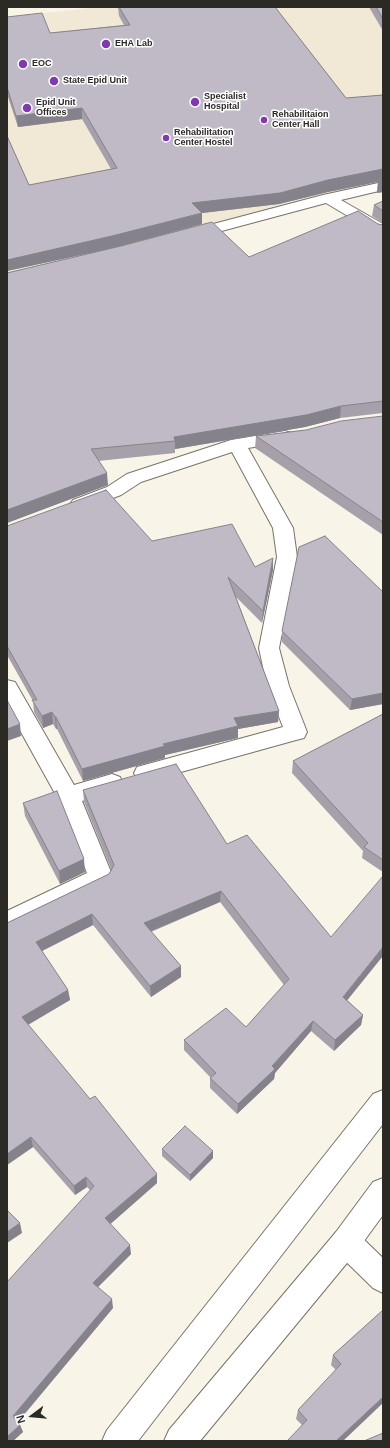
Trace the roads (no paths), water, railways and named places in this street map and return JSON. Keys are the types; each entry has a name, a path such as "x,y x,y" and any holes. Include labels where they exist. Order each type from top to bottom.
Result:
{"street":[{"path":"175,238 328,198 383,186"},
{"path":"328,198 383,231"},
{"path":"64,510 114,491 134,478 237,444 305,434"},
{"path":"68,796 296,732 278,686 269,648 287,557 283,528 237,444"},
{"path":"7,688 68,796 101,877 7,922"},
{"path":"118,1441 383,1103"},
{"path":"180,1441 346,1242 383,1192"},
{"path":"346,1242 383,1278"}],"place":[{"name":"EHA Lab","path":"106,44"},
{"name":"EOC","path":"23,64"},
{"name":"State Epid Unit","path":"54,81"},
{"name":"Specialist Hospital","path":"195,102"},
{"name":"Epid Unit Offices","path":"27,108"},
{"name":"Rehabilitaion Center Hall","path":"264,120"},
{"name":"Rehabilitation Center Hostel","path":"166,138"}]}
